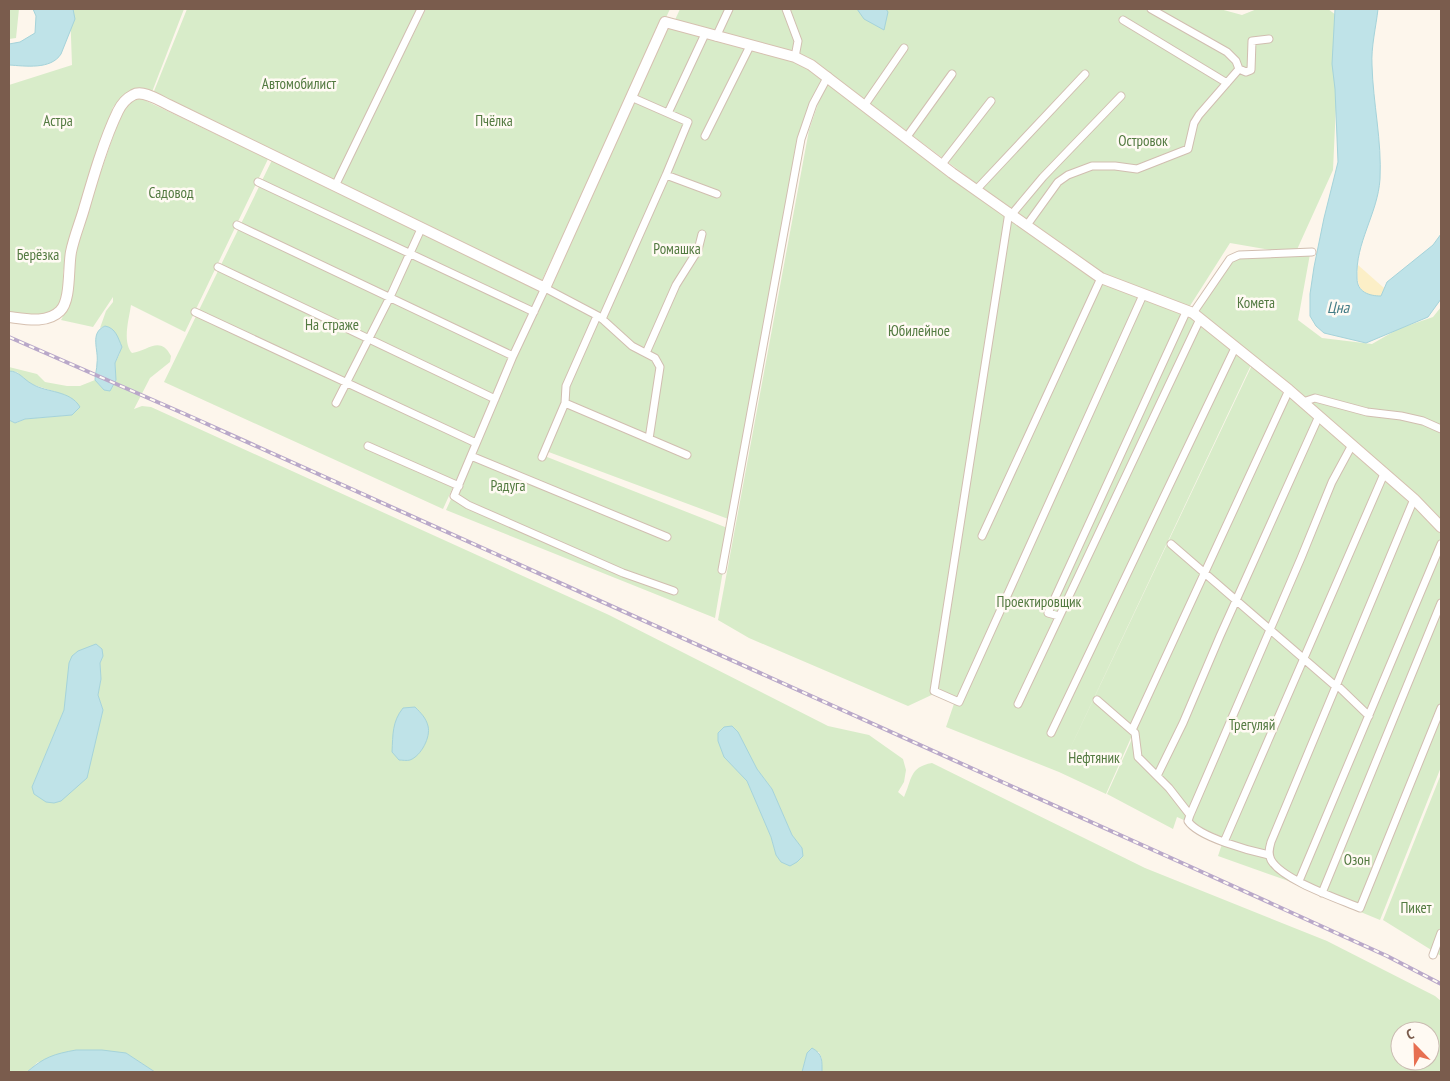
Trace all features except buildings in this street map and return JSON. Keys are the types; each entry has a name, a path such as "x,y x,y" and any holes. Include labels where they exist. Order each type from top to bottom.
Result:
{"street":[{"path":"335,186 421,9"},
{"path":"716,37 729,9"},
{"path":"786,9 798,41 795,57"},
{"path":"1151,9 1227,52 1236,61 1239,69 1246,72 1251,70 1252,41 1269,40"},
{"path":"1123,20 1227,83"},
{"path":"674,591 623,572 468,505 454,496 513,356 665,22 795,57 828,76 864,106 976,190 1102,278 1193,314 1303,402 1414,499 1441,527"},
{"path":"668,113 706,34"},
{"path":"705,136 750,46"},
{"path":"864,106 904,48"},
{"path":"1027,225 1058,182 1068,175 1092,166 1115,166 1137,169 1188,150 1194,122 1239,69"},
{"path":"906,138 952,74"},
{"path":"976,190 1085,74"},
{"path":"722,570 801,139 813,104 828,76"},
{"path":"9,317 43,319 56,315 64,307 75,235 103,149 118,112 133,95 141,93 545,288 599,317 632,346 655,358 660,367 649,439"},
{"path":"1121,96 1010,213 934,691 959,702 1144,295"},
{"path":"542,457 566,403 566,386 666,175 688,122 631,97"},
{"path":"942,164 991,101"},
{"path":"666,175 717,194"},
{"path":"258,182 534,312"},
{"path":"237,225 513,356"},
{"path":"336,403 390,297 421,229"},
{"path":"646,353 676,285 698,250 702,234"},
{"path":"1059,616 1048,613 1193,314 1230,259 1239,255 1312,252"},
{"path":"218,267 495,399"},
{"path":"982,536 1102,278"},
{"path":"196,312 476,443"},
{"path":"1018,704 1193,314"},
{"path":"1051,733 1235,348"},
{"path":"1132,730 1289,390"},
{"path":"1303,402 1315,398 1368,412 1402,416 1423,421 1441,429"},
{"path":"566,403 687,455"},
{"path":"1157,776 1183,723 1319,416"},
{"path":"1269,855 1253,852 1224,842 1192,827 1188,821 1332,482 1352,445"},
{"path":"368,446 459,486"},
{"path":"471,456 667,537"},
{"path":"1224,842 1384,474"},
{"path":"1414,499 1271,842 1269,855 1274,864 1281,871 1322,893 1360,908 1441,708"},
{"path":"1171,544 1337,686 1369,716"},
{"path":"1299,881 1441,544"},
{"path":"1322,893 1441,603"},
{"path":"1097,700 1135,733 1138,757 1169,788 1190,815"},
{"path":"1433,954 1441,933"}],"green space":[{"path":"9,9 19,9 16,38 9,39"},
{"name":"Астра","path":"70,9 184,9 152,92 134,89 113,107 71,235 63,273 63,302 48,317 9,314 9,85 72,65"},
{"name":"Автомобилист","path":"187,9 419,9 334,186 152,96"},
{"name":"Пчёлка","path":"426,9 670,9 541,282 337,186"},
{"name":"Островок","path":"680,9 1220,9 1242,15 1257,9 1328,9 1340,18 1333,170 1295,254 1310,254 1298,320 1322,338 1372,344 1398,329 1433,317 1441,307 1441,427 1424,418 1340,403 1314,396 1302,397 1195,312 1235,256 1293,254 1230,243 1188,309 1099,272 1025,220 808,57 674,22"},
{"name":"Ромашка","path":"664,25 798,62 825,80 805,128 731,520 546,451 597,314 592,317 542,455 730,529 715,618 446,510"},
{"name":"Юбилейное","path":"829,82 1102,282 1180,309 1251,365 1059,772 946,727 956,698 938,692 908,706 749,638 718,620 809,130 819,101"},
{"name":"Садовод","path":"138,97 268,159 185,332 131,305 127,343 132,353 158,345 163,346 171,356 170,362 150,378 134,409 142,406 151,407 609,615 828,726 869,735 903,759 906,770 904,782 898,792 904,797 915,771 932,763 1145,868 1327,941 1435,996 1441,1001 1441,1072 822,1072 822,1059 819,1052 807,1053 802,1072 155,1072 126,1053 38,1062 27,1072 9,1072 9,420 16,423 25,419 72,415 56,392 34,385 17,372 9,371 9,367 37,374 45,382 67,386 80,386 95,380 104,390 116,374 115,363 120,353 105,326 100,328 106,311 113,302 113,297 93,327 61,320 70,303 72,254 121,114","holes":["103,656 100,663 101,679 98,695 103,710 32,787 64,710 67,694","757,769 772,789 792,835 802,848 776,855 771,837 747,781"]},
{"name":"На страже","path":"272,160 543,290 443,509 164,382"},
{"name":"Нефтяник","path":"1252,365 1284,394 1106,794 1059,772"},
{"name":"Трегуляй","path":"1288,394 1410,500 1441,530 1441,540 1297,884 1218,856 1224,838 1177,817 1173,829 1107,794"},
{"path":"1315,399 1424,423 1441,432 1441,523 1311,406"},
{"name":"Озон","path":"1441,546 1441,767 1380,920 1298,886"},
{"name":"Пикет","path":"1441,774 1441,956 1383,920"}],"sand":[{"path":"1358,265 1384,288 1381,297 1368,294 1360,288"}],"water":[{"path":"33,9 73,9 75,19 61,54 51,63 44,65 9,65 9,44 20,42 35,33 36,16"},
{"path":"857,9 886,9 888,12 884,30 864,19"},
{"name":"Цна","path":"1335,9 1378,9 1372,58 1380,150 1380,179 1375,204 1359,253 1357,278 1361,290 1368,294 1381,296 1387,282 1433,245 1441,234 1441,299 1428,317 1366,343 1324,333 1316,326 1310,316 1310,294 1314,267 1338,162 1332,64"},
{"path":"105,326 114,331 122,347 115,363 116,380 110,391 104,390 95,380 97,365 96,337 100,329"},
{"path":"9,371 18,374 38,387 70,398 80,407 72,415 25,419 15,423 9,420"},
{"path":"96,644 102,649 103,656 100,663 101,679 98,695 103,710 87,778 61,801 54,803 46,802 34,794 32,787 64,710 69,663 72,656 78,651"},
{"path":"415,707 427,723 429,730 427,741 414,758 399,760 392,752 395,723 403,708"},
{"path":"732,726 738,732 757,769 772,789 792,835 802,848 803,856 790,866 781,862 776,855 771,837 747,781 724,757 718,741 718,733 724,727"},
{"path":"812,1048 820,1055 822,1072 802,1072 807,1053"},
{"path":"76,1050 102,1050 126,1053 155,1072 27,1072 50,1057"}],"railway":[{"path":"9,337 187,415 1191,867 1387,956 1441,984"}],"park label":[{"name":"Берёзка","path":"38,255"},
{"name":"Комета","path":"1256,303"},
{"name":"Радуга","path":"508,486"},
{"name":"Проектировщик","path":"1039,602"}]}
